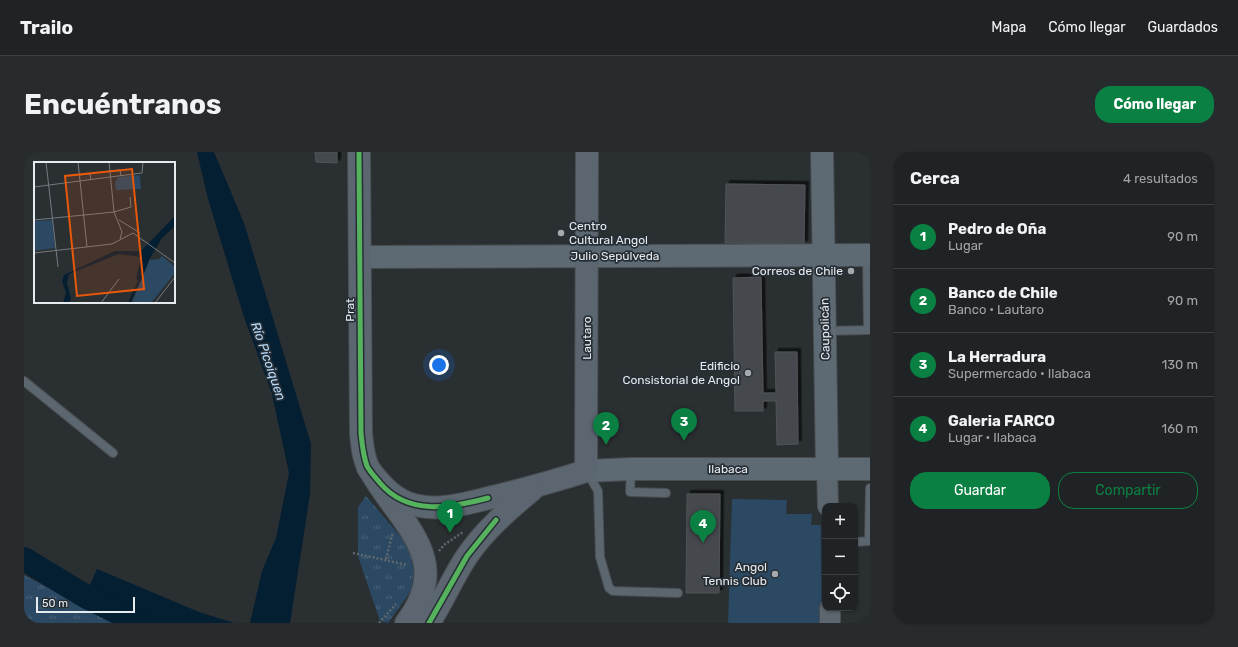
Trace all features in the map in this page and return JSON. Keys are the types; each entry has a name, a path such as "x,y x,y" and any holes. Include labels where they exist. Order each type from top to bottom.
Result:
{"main road":[{"name":"Prat","path":"359,152 361,433 368,468 417,540 418,568 425,578 420,598 406,623"},
{"name":"Lautaro","path":"586,471 587,152"},
{"name":"Caupolicán","path":"822,152 828,468"},
{"name":"Julio Sepúlveda","path":"360,257 868,255"},
{"path":"368,468 386,490 408,503 435,508 470,503 586,471"},
{"name":"Ilabaca","path":"586,471 631,469 870,469"},
{"path":"429,623 457,573 480,538 496,520 536,486"}],"street":[{"name":"Caupolicán","path":"828,468 828,503"},
{"path":"830,611 830,623"}],"lane":[{"path":"825,331 868,330 868,255"},
{"path":"24,381 112,452"},
{"path":"631,469 630,492 666,492"},
{"path":"586,471 598,491 600,557 609,588 613,591 678,593"},
{"path":"858,542 869,541 870,488"}],"path":[{"path":"386,559 396,522 401,516"},
{"path":"353,553 386,559 418,568 468,528"},
{"path":"379,623 400,598"}],"green space":[{"path":"366,496 408,545 414,572 411,591 388,623 380,621 358,556 358,507"},
{"name":"Angol Tennis Club","path":"732,499 787,500 786,514 812,514 811,525 821,525 822,623 728,623"},
{"path":"24,575 114,623 24,623"}],"water":[{"name":"Río Picoiquen","path":"197,152 214,152 244,223 311,444 310,494 290,623 250,623 262,571 276,538 289,473 272,394 244,317 208,199"},
{"path":"97,569 199,612 234,623 114,623 81,606"}],"building":[{"path":"315,152 337,152 337,163 316,162"},
{"path":"726,184 805,185 804,244 725,243"},
{"name":"Edificio Consistorial de Angol","path":"761,277 763,393 776,393 775,352 797,352 798,444 777,445 776,401 763,401 763,411 735,411 733,278"},
{"path":"687,494 720,494 719,593 686,593"}],"waterway":[{"path":"24,559 85,596 139,623"}],"cycle path":[{"path":"359,152 361,433 367,466 371,473 391,494 403,501 417,505 431,507 459,505 488,498"},
{"path":"429,623 467,556 496,520"}],"place":[{"name":"Centro Cultural Angol","path":"561,233"},
{"name":"Correos de Chile","path":"851,271"},
{"name":"Edificio Consistorial de Angol","path":"748,373"},
{"name":"La Herradura","path":"684,441"},
{"name":"Banco de Chile","path":"606,445"},
{"name":"Pedro de Oña","path":"450,533"},
{"name":"Galeria FARCO","path":"703,543"},
{"name":"Angol Tennis Club","path":"775,574"}]}
